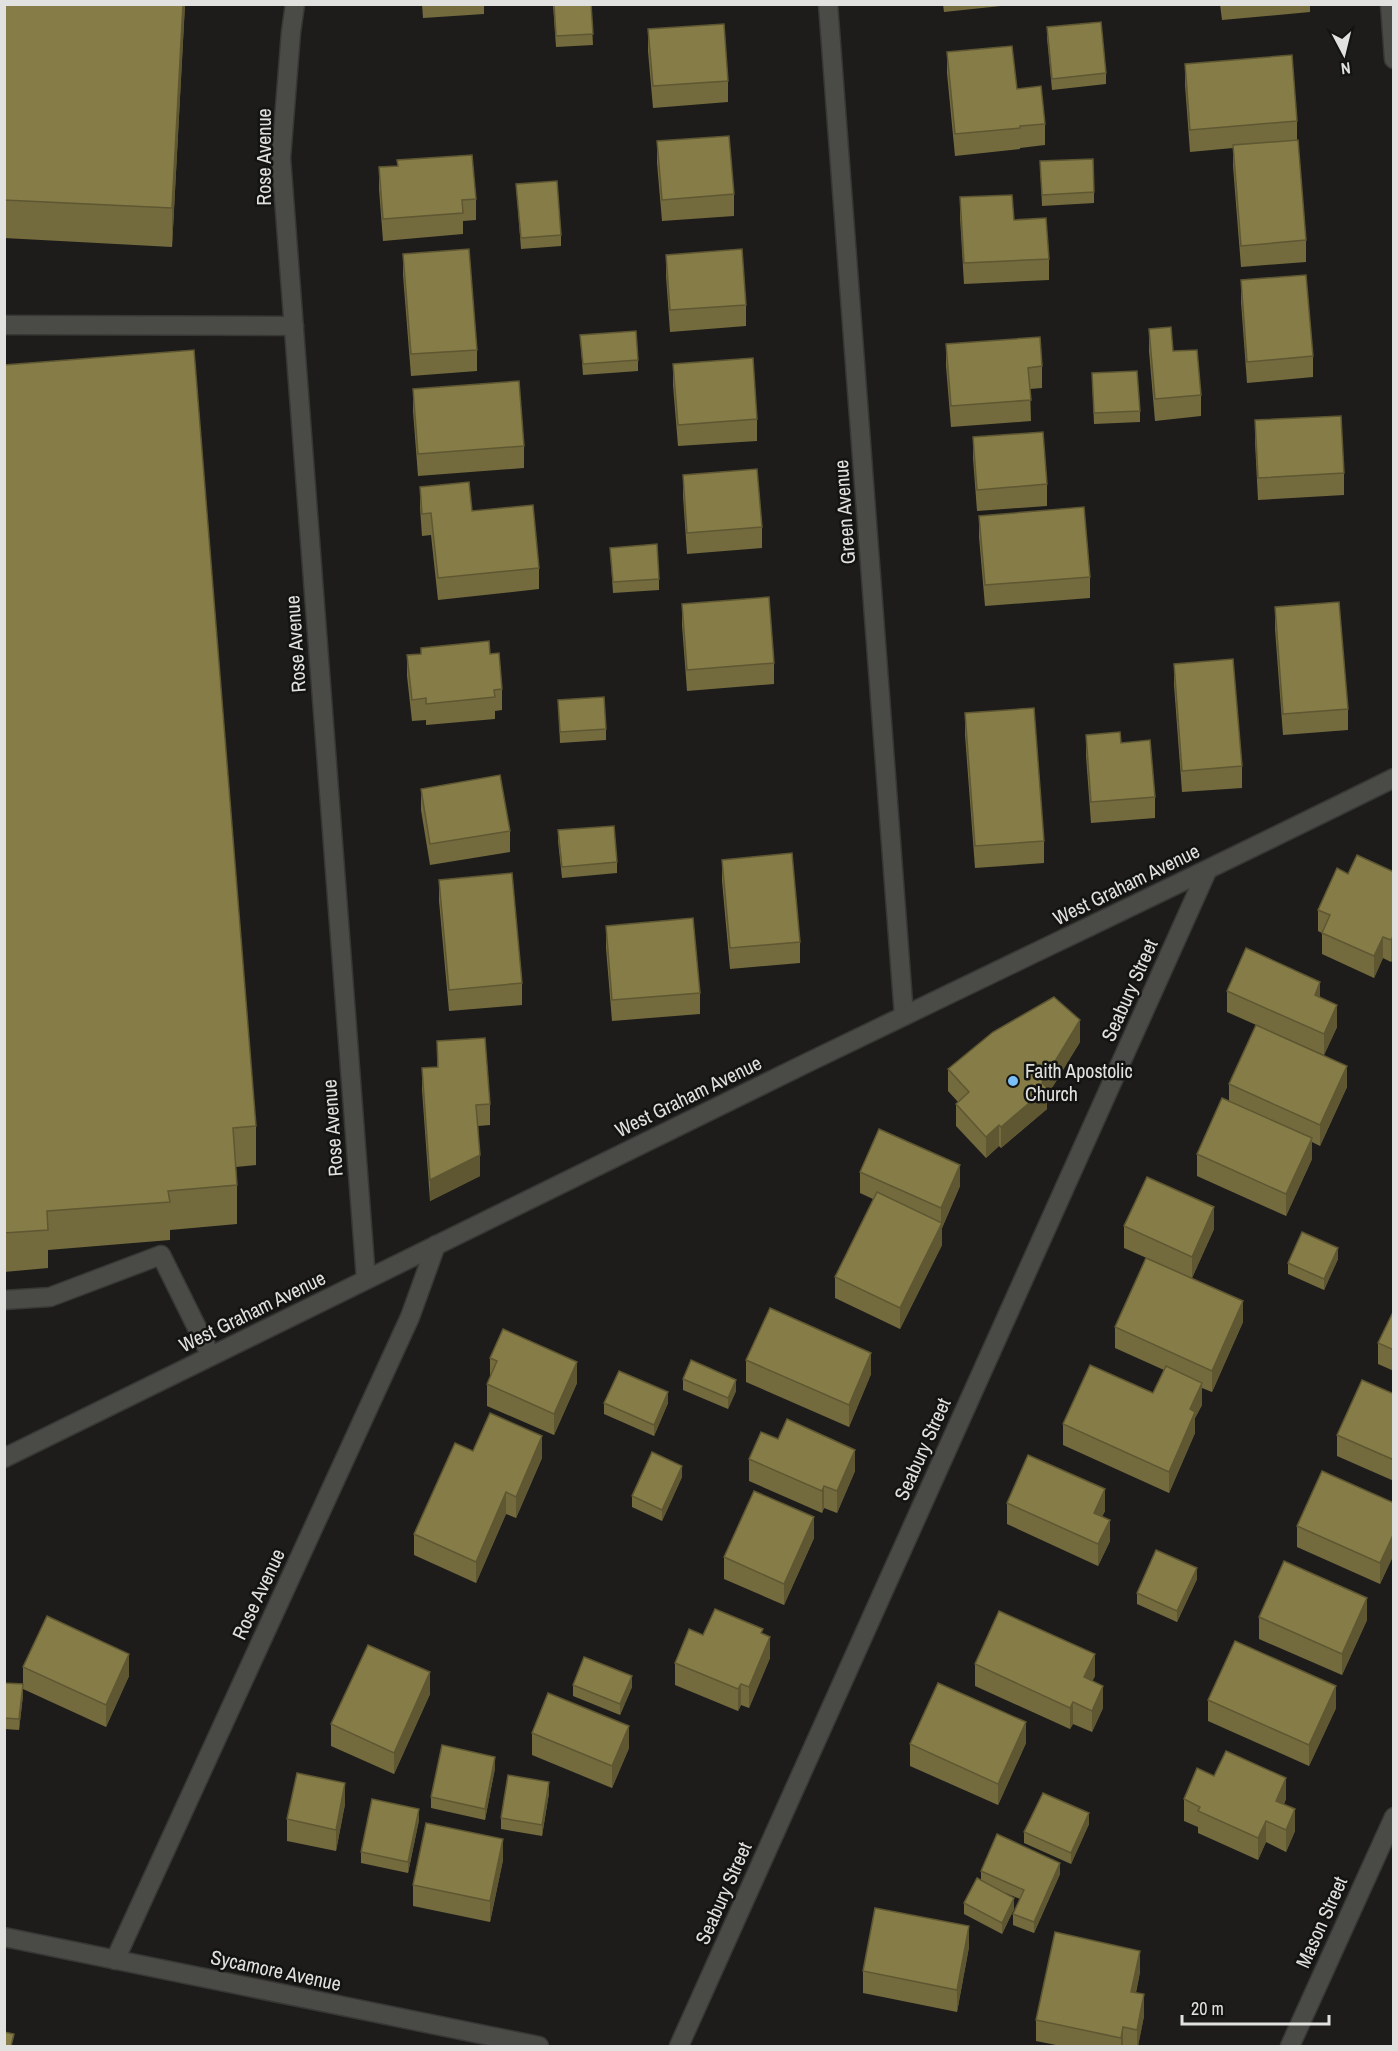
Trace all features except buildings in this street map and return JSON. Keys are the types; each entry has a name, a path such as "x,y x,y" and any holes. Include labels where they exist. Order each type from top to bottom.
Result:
{"street":[{"name":"Rose Avenue","path":"295,4 281,158 366,1280"},
{"name":"Green Avenue","path":"828,4 903,1016"},
{"path":"1390,4 1394,59"},
{"path":"4,325 294,326"},
{"name":"West Graham Avenue","path":"4,1458 903,1016 1394,778"},
{"name":"Seabury Street","path":"679,2046 1207,870"},
{"name":"Rose Avenue","path":"115,1960 410,1317 436,1245"},
{"path":"4,1300 50,1297 161,1255 211,1356"},
{"name":"Mason Street","path":"1290,2046 1394,1817"},
{"name":"Sycamore Avenue","path":"4,1937 539,2046"}],"place":[{"name":"Faith Apostolic Church","path":"1013,1081"}]}
